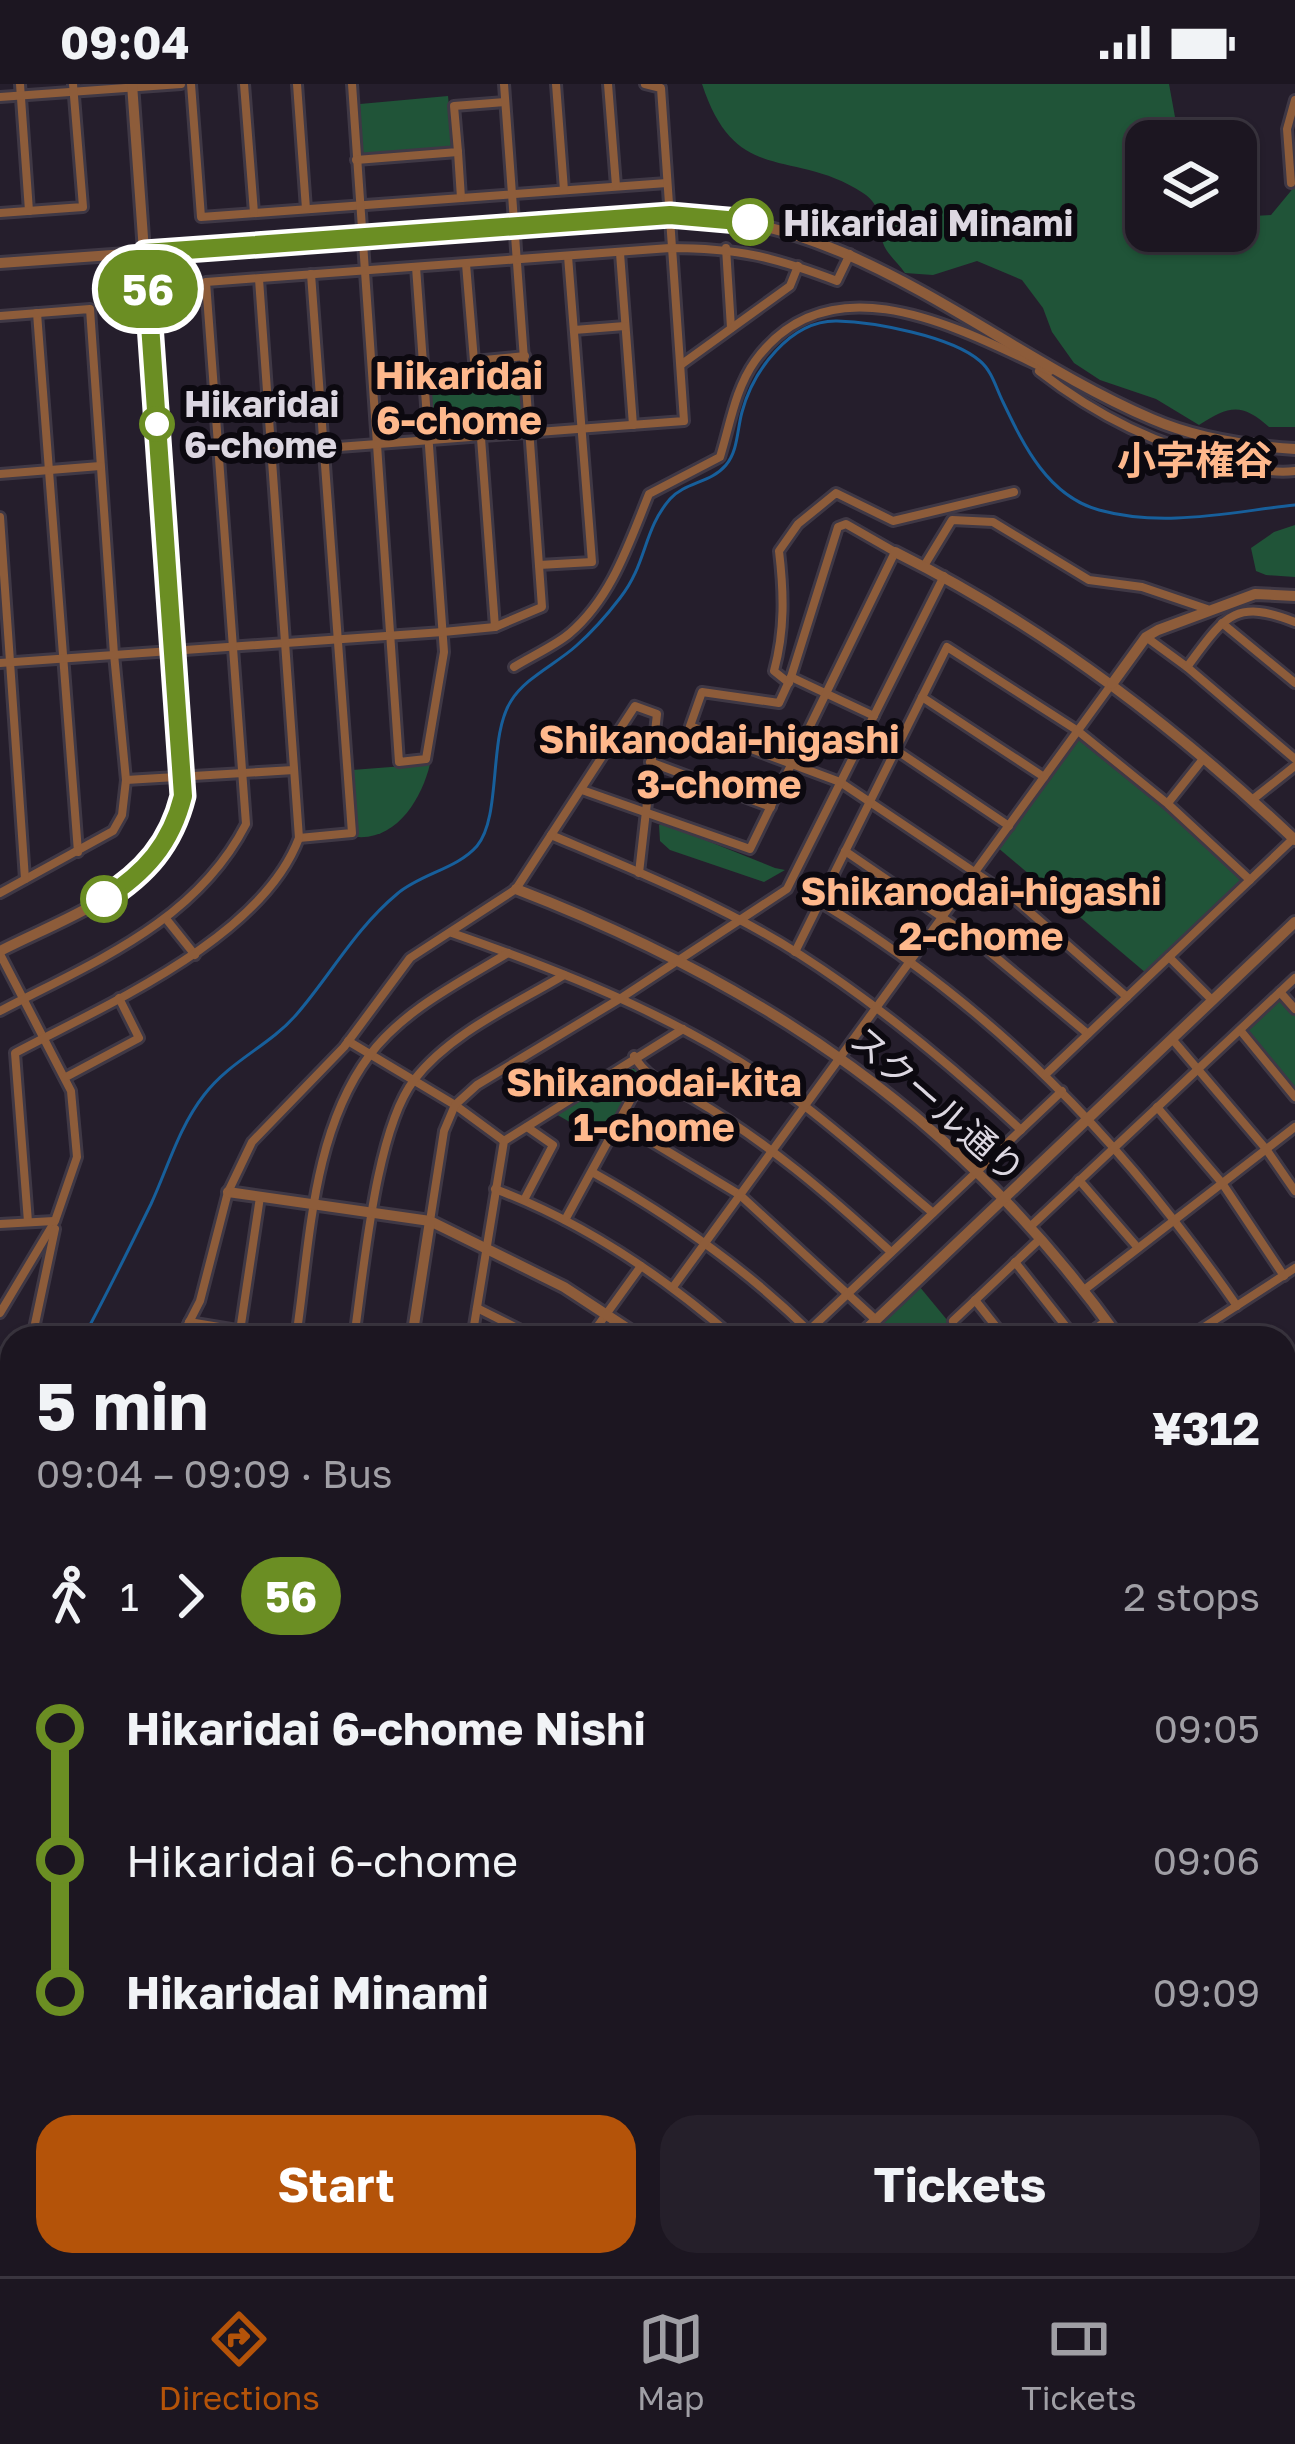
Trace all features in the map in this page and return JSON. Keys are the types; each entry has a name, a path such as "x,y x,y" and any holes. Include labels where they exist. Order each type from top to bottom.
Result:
{"street":[{"path":"20,84 29,211"},
{"path":"0,98 73,88 181,84"},
{"path":"191,84 201,217 667,182"},
{"path":"244,84 254,213"},
{"path":"297,84 306,209"},
{"path":"352,84 399,762 426,759 443,652 416,267"},
{"path":"4,663 443,632 495,626 542,607 504,84"},
{"path":"556,84 564,190"},
{"path":"608,84 616,186"},
{"path":"219,456 684,422 661,88 645,84"},
{"path":"34,1326 56,1221 77,1157 71,1091 0,952 104,899 148,866 172,831 183,796 132,86"},
{"path":"0,213 82,207 73,88"},
{"path":"1291,183 1287,129 1295,100"},
{"path":"461,198 454,106 506,103"},
{"path":"356,160 458,152"},
{"path":"0,263 670,215 718,217 789,230 850,254 1152,419 1212,438 1295,449"},
{"path":"0,1010 167,920 204,885 244,830 206,282 670,248 726,248 837,281 850,254"},
{"path":"726,248 731,330"},
{"path":"620,252 633,424"},
{"path":"539,565 592,562 568,256"},
{"path":"466,263 474,362 525,356"},
{"path":"681,365 790,286 798,266"},
{"path":"299,838 352,833 310,274"},
{"path":"28,1222 15,1053 195,955 264,891 299,838 259,278"},
{"path":"514,667 572,632 604,593 649,494 720,457 734,406 755,360 802,316 848,307 905,312 1118,401"},
{"path":"0,316 90,309 126,780 122,815 113,831 0,893"},
{"path":"37,313 78,852"},
{"path":"574,330 625,326"},
{"path":"1023,358 1096,412 1162,444 1254,468 1295,471"},
{"path":"481,438 495,626"},
{"path":"0,474 100,466"},
{"path":"874,716 774,671 782,640 784,592 779,551 836,493 893,521 1014,492"},
{"path":"0,517 4,663 26,879"},
{"path":"924,566 952,520 994,522 1089,580 1142,586 1209,610"},
{"path":"1046,1074 1294,839 1204,758 1044,636 846,524 838,527 779,703 702,692 690,726 840,782 976,871 1063,938 1126,997"},
{"path":"582,790 751,849 895,552"},
{"path":"414,1326 444,1131 455,1105 477,1085 787,889 944,576"},
{"path":"673,1287 1146,638 1255,594 1295,596"},
{"path":"1187,667 1221,622 1252,610 1295,622"},
{"path":"1221,622 1295,682"},
{"path":"1146,638 1187,667 1295,763 1252,800"},
{"path":"796,952 947,647 1078,731 1168,804 1250,880"},
{"path":"922,697 1044,777"},
{"path":"187,1326 200,1301 228,1192 252,1142 348,1041 410,958 516,889 635,706 657,714 640,873"},
{"path":"896,750 1009,826"},
{"path":"1168,804 1204,758"},
{"path":"650,762 771,807"},
{"path":"126,780 294,770"},
{"path":"551,835 640,873 796,952 877,1006 1022,1130"},
{"path":"845,851 943,916 1088,1034"},
{"name":"スクール通り","path":"516,889 680,960 842,1056 893,1094 1031,1226 1110,1326"},
{"path":"820,902 910,962 1046,1074 1176,1219 1237,1306"},
{"path":"167,920 195,955"},
{"path":"869,1326 1295,922"},
{"path":"450,932 565,974 682,1029 805,1106 934,1213"},
{"path":"298,1326 328,1139 346,1096 370,1055 413,1012 508,952"},
{"path":"1169,957 1213,1001"},
{"path":"355,1326 387,1132 413,1080 459,1038 565,974"},
{"path":"1031,1226 1295,978"},
{"path":"1280,992 1295,1009"},
{"path":"66,1077 139,1038 118,998"},
{"path":"474,1326 504,1141 682,1029"},
{"path":"1240,1030 1295,1097"},
{"path":"1172,1039 1266,1149 1295,1191"},
{"path":"348,1041 455,1105 504,1141"},
{"path":"634,1056 644,1075 700,1103 772,1151 891,1252"},
{"path":"565,1220 644,1075"},
{"path":"814,1326 1062,1091"},
{"path":"1157,1107 1222,1184 1284,1276"},
{"path":"619,1122 740,1195 876,1319"},
{"path":"524,1200 553,1145 526,1126"},
{"path":"1084,1290 1295,1126"},
{"path":"592,1172 705,1242 776,1299 798,1326"},
{"path":"1079,1180 1138,1248"},
{"path":"495,1189 565,1220 673,1287 720,1326"},
{"path":"228,1192 430,1221 625,1326"},
{"path":"241,1326 260,1197"},
{"path":"0,1224 56,1221"},
{"path":"0,1313 56,1221"},
{"path":"953,1321 1041,1238"},
{"path":"1015,1262 1069,1326"},
{"path":"598,1326 640,1266"},
{"path":"1205,1326 1295,1268"},
{"path":"975,1300 996,1326"},
{"path":"477,1308 513,1326"},
{"path":"1098,1326 1106,1321"},
{"path":"189,1322 205,1326"}],"green space":[{"path":"702,84 1169,84 1176,120 1125,120 1125,252 1257,252 1257,216 1271,215 1295,186 1295,427 1269,427 1235,409 1199,425 1156,399 1100,380 1074,363 1022,280 977,261 933,275 905,273 885,247 870,198 837,179 749,152 716,117"},
{"path":"448,96 453,148 362,154 360,104"},
{"path":"521,364 525,428 432,431 428,369"},
{"path":"1295,525 1295,577 1256,571 1251,548"},
{"path":"1074,741 1083,741 1165,805 1241,874 1241,882 1146,973 997,847"},
{"path":"430,764 414,803 396,824 384,832 357,837 352,770"},
{"path":"659,825 785,870 764,882 670,850 660,841"},
{"path":"1281,996 1295,1013 1295,1088 1247,1030"},
{"path":"625,1066 637,1070 638,1079 603,1141 554,1113"},
{"path":"919,1286 952,1326 877,1326"}],"waterway":[{"path":"89,1326 195,1107 226,1072 296,1015 382,908 406,887 477,846 490,816 500,734 511,701 532,678 582,641 615,604 670,499 726,465 747,396 764,365 789,339 820,323 853,322 912,332 967,352 988,370 1040,467 1065,493 1099,510 1172,518 1295,505"}],"bus line":[{"name":"56","path":"104,899 148,866 172,831 183,796 145,253 670,215 750,222"}],"place":[{"name":"Hikaridai Minami","path":"750,222"},
{"name":"Hikaridai 6-chome","path":"157,424"}],"district":[{"name":"Hikaridai 6-chome","path":"459,396"},
{"name":"小字権谷","path":"1195,459"},
{"name":"Shikanodai-higashi 3-chome","path":"719,760"},
{"name":"Shikanodai-higashi 2-chome","path":"981,912"},
{"name":"Shikanodai-kita 1-chome","path":"654,1104"}]}
